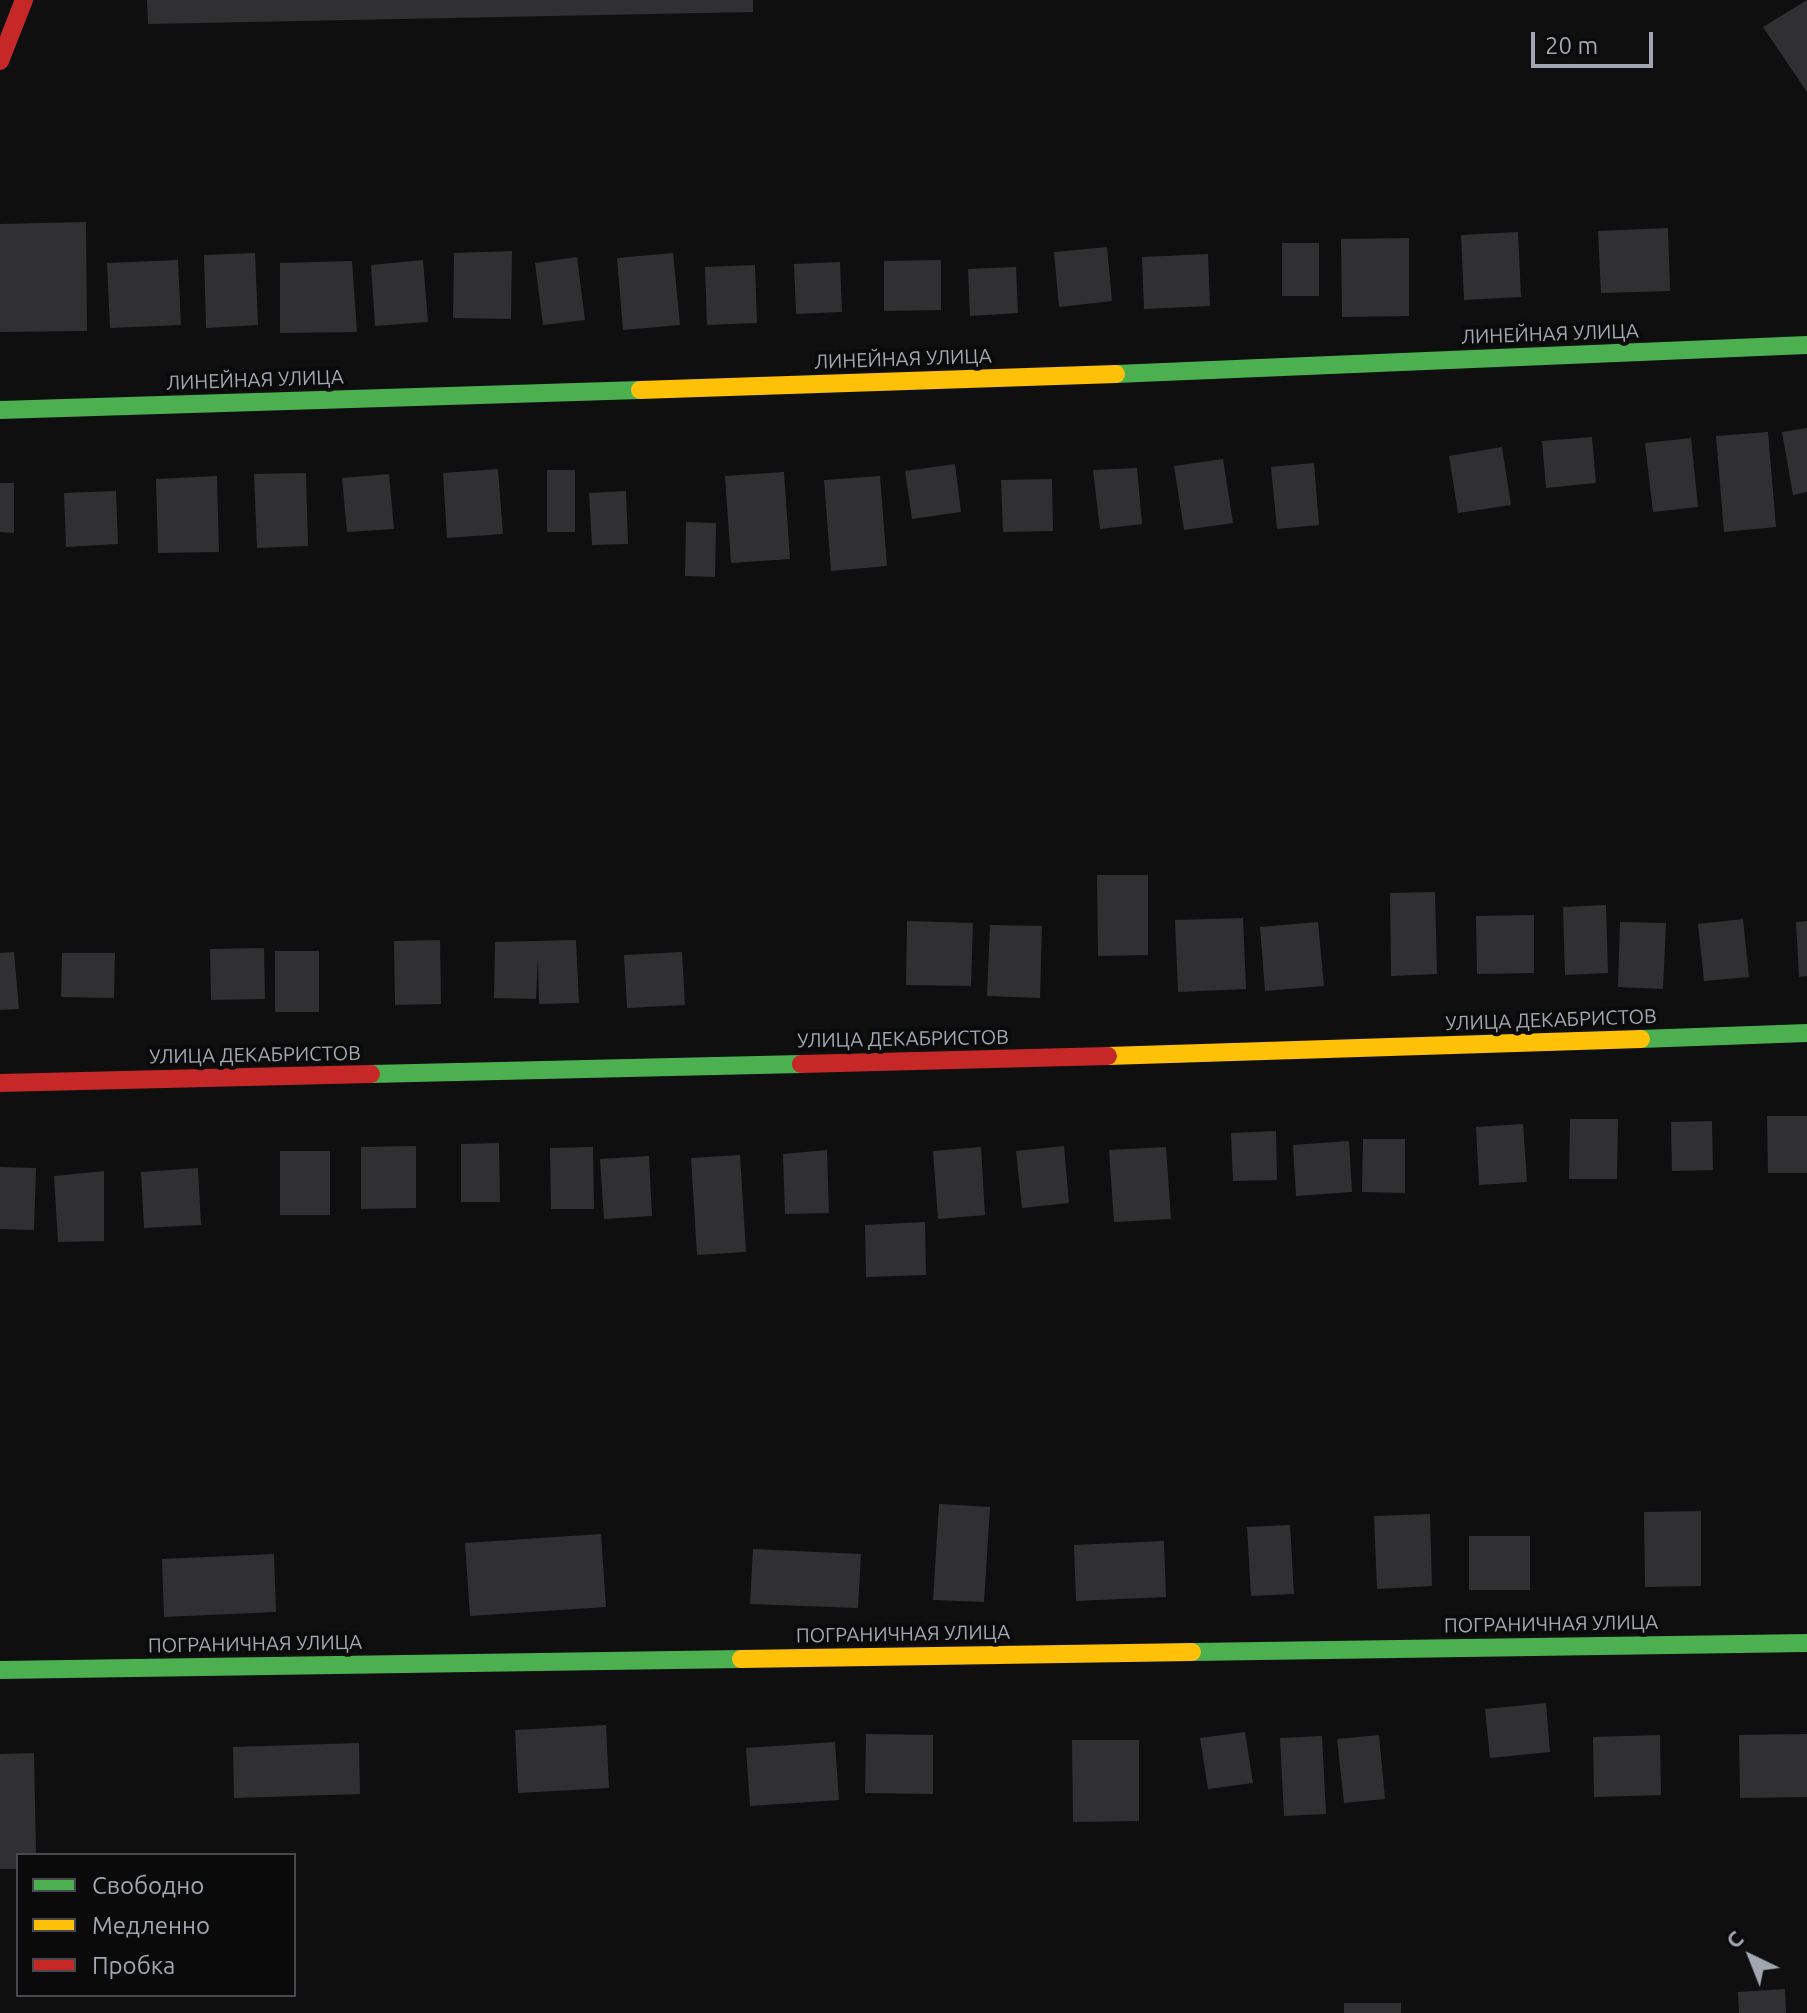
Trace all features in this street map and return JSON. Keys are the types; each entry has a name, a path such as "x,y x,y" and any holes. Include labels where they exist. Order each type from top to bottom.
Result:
{"street":[{"path":"0,61 24,0"},
{"name":"ЛИНЕЙНАЯ УЛИЦА","path":"0,410 1012,378 1807,345"},
{"name":"УЛИЦА ДЕКАБРИСТОВ","path":"0,1083 1154,1055 1807,1033"},
{"name":"ПОГРАНИЧНАЯ УЛИЦА","path":"0,1670 1807,1643"}],"building":[{"path":"147,0 753,0 753,12 148,24"},
{"path":"1807,0 1807,92 1763,27"},
{"path":"86,222 87,331 0,332 0,224"},
{"path":"1668,228 1670,291 1601,293 1598,231"},
{"path":"1518,232 1521,297 1464,300 1461,235"},
{"path":"1409,238 1409,316 1342,317 1341,239"},
{"path":"1282,243 1319,243 1319,296 1282,296"},
{"path":"1107,247 1112,301 1059,307 1054,252"},
{"path":"512,251 511,319 453,318 454,253"},
{"path":"255,253 258,325 206,328 204,255"},
{"path":"673,253 680,325 623,330 617,258"},
{"path":"1208,254 1210,306 1144,309 1142,257"},
{"path":"577,257 585,320 543,325 535,263"},
{"path":"178,260 181,325 110,328 107,263"},
{"path":"423,260 428,322 375,326 371,265"},
{"path":"941,260 941,310 884,311 884,261"},
{"path":"352,261 357,332 280,333 280,263"},
{"path":"840,262 842,312 796,314 794,264"},
{"path":"755,265 757,323 707,325 705,267"},
{"path":"1016,267 1018,313 970,316 968,269"},
{"path":"1807,428 1807,492 1793,495 1782,432"},
{"path":"1768,432 1776,527 1724,532 1716,436"},
{"path":"1592,437 1596,483 1546,488 1542,441"},
{"path":"1691,438 1698,507 1653,512 1645,443"},
{"path":"1502,447 1511,505 1458,513 1449,456"},
{"path":"1223,459 1233,523 1184,530 1174,466"},
{"path":"1314,463 1319,525 1277,529 1271,467"},
{"path":"955,464 961,512 912,519 905,471"},
{"path":"1137,468 1142,524 1100,529 1093,470"},
{"path":"498,469 503,534 447,538 443,473"},
{"path":"547,470 575,470 575,532 547,532"},
{"path":"784,472 790,559 731,563 725,476"},
{"path":"306,473 308,546 257,548 254,474"},
{"path":"389,474 394,529 347,532 342,478"},
{"path":"217,476 219,552 158,553 156,479"},
{"path":"880,476 887,566 831,571 824,480"},
{"path":"1052,479 1053,531 1003,532 1001,480"},
{"path":"0,483 14,483 14,533 0,532"},
{"path":"116,491 118,544 66,547 64,493"},
{"path":"626,491 628,544 592,545 589,493"},
{"path":"686,522 716,523 715,577 685,576"},
{"path":"1097,875 1148,875 1148,955 1098,956"},
{"path":"1435,892 1437,974 1391,976 1390,893"},
{"path":"1606,905 1608,973 1565,975 1563,907"},
{"path":"1534,915 1534,973 1477,974 1476,916"},
{"path":"1243,918 1246,989 1178,992 1175,920"},
{"path":"1743,919 1749,977 1704,981 1698,924"},
{"path":"907,921 973,923 971,986 906,985"},
{"path":"1807,921 1807,976 1799,977 1796,922"},
{"path":"1318,922 1324,986 1265,991 1260,927"},
{"path":"1620,922 1666,923 1663,989 1618,987"},
{"path":"990,925 1042,926 1040,998 987,996"},
{"path":"440,940 441,1004 395,1005 394,941"},
{"path":"576,940 579,1003 539,1004 538,957 536,999 494,998 495,942"},
{"path":"264,948 265,999 211,1000 210,949"},
{"path":"275,951 319,951 319,1012 275,1012"},
{"path":"14,952 19,1009 0,1010 0,953"},
{"path":"682,952 685,1005 627,1008 624,955"},
{"path":"62,953 115,953 114,998 61,997"},
{"path":"1767,1116 1807,1116 1807,1173 1768,1173"},
{"path":"1570,1119 1618,1119 1617,1179 1569,1179"},
{"path":"1712,1121 1713,1170 1672,1171 1671,1122"},
{"path":"1523,1124 1527,1182 1479,1185 1476,1127"},
{"path":"1276,1131 1277,1180 1233,1181 1231,1133"},
{"path":"1363,1139 1405,1139 1405,1193 1362,1192"},
{"path":"1349,1141 1352,1192 1296,1196 1293,1145"},
{"path":"499,1143 500,1202 461,1202 461,1144"},
{"path":"416,1146 416,1208 361,1209 361,1147"},
{"path":"1064,1146 1069,1203 1022,1208 1016,1151"},
{"path":"593,1147 594,1209 551,1209 550,1148"},
{"path":"981,1147 985,1215 938,1219 933,1151"},
{"path":"1166,1147 1171,1219 1114,1222 1109,1150"},
{"path":"827,1150 829,1213 785,1214 783,1154"},
{"path":"280,1151 330,1151 330,1215 280,1215"},
{"path":"740,1155 746,1252 697,1255 691,1158"},
{"path":"649,1156 652,1216 604,1219 600,1159"},
{"path":"0,1167 36,1168 34,1230 0,1229"},
{"path":"198,1168 201,1225 144,1228 141,1172"},
{"path":"104,1171 104,1241 58,1242 54,1176"},
{"path":"925,1222 926,1275 866,1277 865,1225"},
{"path":"939,1504 990,1507 984,1602 933,1600"},
{"path":"1701,1511 1701,1586 1645,1587 1644,1512"},
{"path":"1430,1514 1432,1586 1377,1589 1374,1516"},
{"path":"1290,1525 1294,1594 1251,1596 1247,1527"},
{"path":"601,1534 606,1607 470,1616 465,1543"},
{"path":"1469,1536 1530,1536 1530,1590 1469,1590"},
{"path":"1164,1541 1166,1597 1076,1601 1074,1545"},
{"path":"753,1549 861,1554 858,1608 750,1604"},
{"path":"274,1554 276,1612 164,1617 162,1559"},
{"path":"1546,1703 1550,1752 1490,1758 1485,1709"},
{"path":"606,1725 609,1788 518,1793 515,1730"},
{"path":"1245,1732 1253,1783 1208,1789 1200,1738"},
{"path":"866,1734 933,1735 933,1794 865,1793"},
{"path":"1807,1734 1807,1797 1740,1798 1739,1735"},
{"path":"1379,1735 1385,1799 1344,1803 1337,1739"},
{"path":"1660,1735 1661,1795 1594,1797 1593,1737"},
{"path":"1322,1736 1326,1814 1284,1816 1280,1738"},
{"path":"1072,1740 1139,1740 1139,1821 1073,1822"},
{"path":"835,1742 839,1800 750,1806 746,1748"},
{"path":"359,1743 360,1794 234,1798 233,1747"},
{"path":"34,1753 36,1853 16,1853 16,1869 0,1869 0,1754"},
{"path":"1785,1989 1786,2013 1739,2013 1738,1992"},
{"path":"1344,2003 1401,2003 1401,2013 1344,2013"}],"traffic: fast":[{"path":"1116,374 1807,345"},
{"path":"0,410 640,390"},
{"path":"1641,1039 1807,1033"},
{"path":"371,1074 801,1064"},
{"path":"1192,1652 1807,1643"},
{"path":"0,1670 741,1659"}],"traffic: slow":[{"path":"640,390 1116,374"},
{"path":"1108,1056 1641,1039"},
{"path":"741,1659 1192,1652"}],"traffic: jam":[{"path":"0,61 24,0"},
{"path":"801,1064 1108,1056"},
{"path":"0,1083 371,1074"}]}
